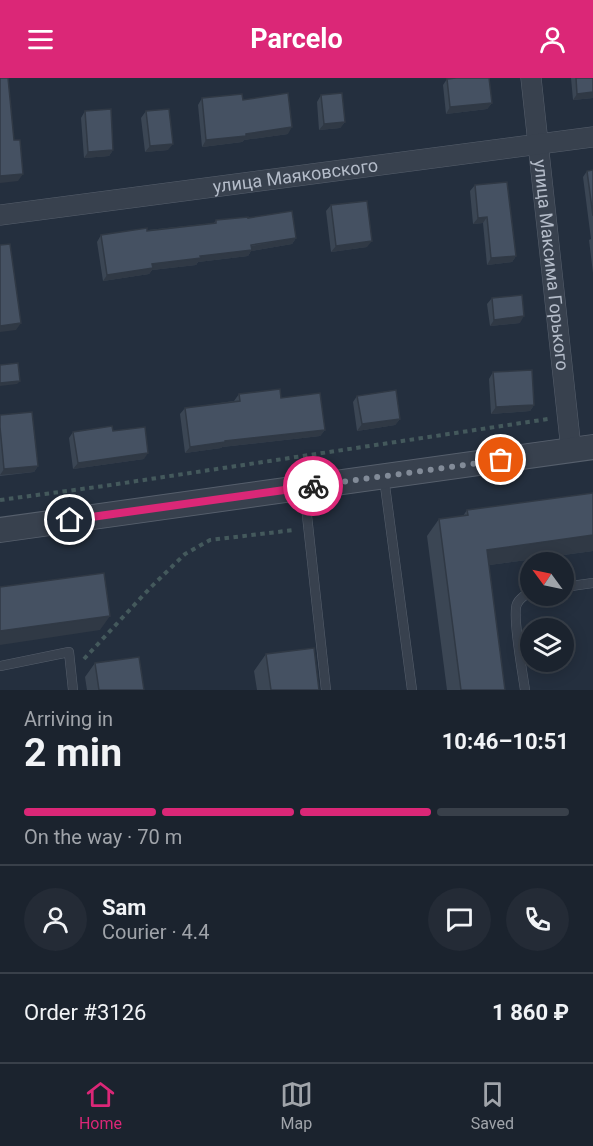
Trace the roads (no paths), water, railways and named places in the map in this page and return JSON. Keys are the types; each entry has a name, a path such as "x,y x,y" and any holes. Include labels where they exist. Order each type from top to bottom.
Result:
{"street":[{"name":"улица Максима Горького","path":"531,78 567,416 582,448"},
{"name":"улица Маяковского","path":"0,215 593,137"},
{"path":"0,530 582,448"}],"lane":[{"path":"384,477 412,690"},
{"path":"303,488 326,690"},
{"path":"574,586 593,583"},
{"path":"520,601 516,605 516,618 525,690"},
{"path":"0,666 69,652 73,690"}]}
